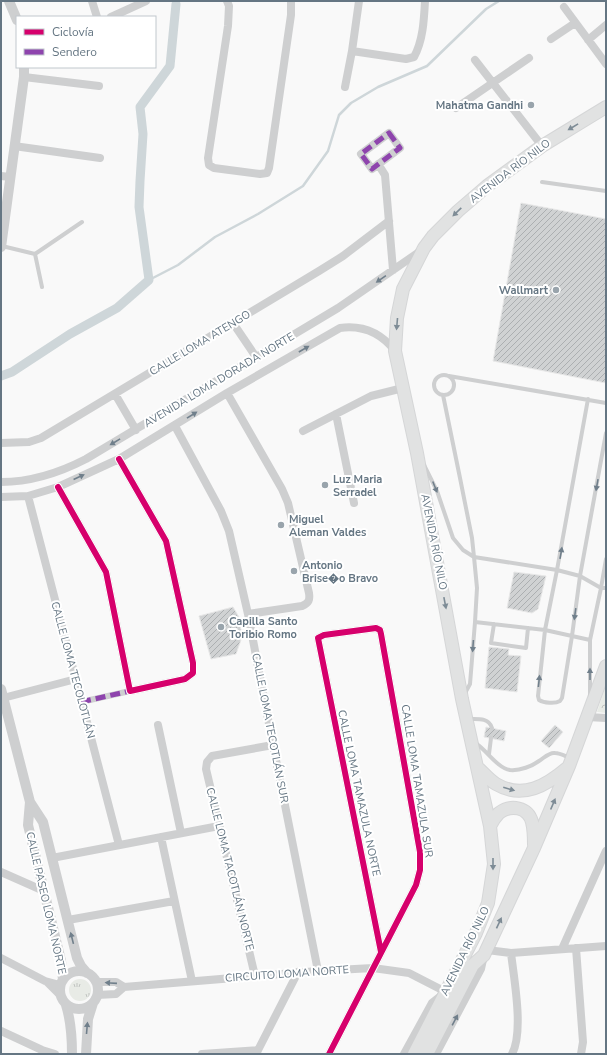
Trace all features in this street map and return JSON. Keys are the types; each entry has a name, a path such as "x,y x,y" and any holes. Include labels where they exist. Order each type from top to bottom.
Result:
{"main road":[{"name":"AVENIDA RÍO NILO","path":"414,1054 476,933 488,903 494,864 490,826 462,699 417,453 395,351 397,318 404,289 424,248 433,236 458,211 487,186 542,146 606,107"},
{"name":"AVENIDA RÍO NILO","path":"427,1054 473,965 485,952 534,848 570,763 606,666"},
{"path":"477,767 495,784 525,791 548,783 570,763"},
{"path":"490,826 497,815 504,810 517,807 524,810 532,821 534,848"}],"street":[{"path":"10,1 16,17"},
{"path":"92,1 97,16"},
{"path":"124,15 146,1"},
{"path":"227,1 229,6 228,26 208,158 209,165 214,168 260,174 267,173 269,168 291,1"},
{"path":"345,87 359,1"},
{"path":"352,51 406,59 414,57 419,49 424,20 425,1"},
{"path":"564,8 606,64"},
{"path":"551,39 576,23"},
{"path":"588,40 606,25"},
{"path":"456,108 529,58"},
{"path":"475,60 542,146"},
{"path":"1,246 6,177 14,146 24,72 99,86"},
{"path":"389,133 400,148 378,164 372,169 361,154 389,133"},
{"path":"14,146 100,158"},
{"path":"378,164 386,175 392,270"},
{"name":"CALLE LOMA ATENGO","path":"1,443 29,442 41,438 343,256 389,221"},
{"name":"AVENIDA LOMA DORADA NORTE","path":"1,482 32,480 68,469 86,460 338,308 424,248"},
{"path":"233,323 256,357"},
{"name":"AVENIDA LOMA DORADA NORTE","path":"1,497 28,496 58,487 119,459 227,393 340,328 360,328 374,332 386,340 395,351"},
{"path":"303,431 371,396 402,388"},
{"path":"227,393 282,489 288,503 309,593 309,601 302,606 248,614"},
{"path":"115,394 136,430"},
{"path":"336,414 354,503"},
{"name":"CALLE LOMA TECOTLÁN SUR","path":"175,426 221,511 229,531 248,614 318,970"},
{"path":"82,702 185,679 193,673 193,663 166,541 119,459"},
{"path":"58,487 106,572 130,691"},
{"name":"CALLE LOMA TECOLOTLÁN","path":"28,496 119,845"},
{"name":"CALLE LOMA TAMAZULA SUR","path":"318,638 324,635 376,628 380,630 382,634 420,852 420,870 416,885 329,1054"},
{"name":"CALLE LOMA TAMAZULA NORTE","path":"318,638 318,645 381,952"},
{"path":"2,693 76,679"},
{"name":"CALLE PASEO LOMA NORTE","path":"2,693 30,802 43,822 77,958 87,973"},
{"path":"588,715 606,718"},
{"path":"158,725 181,833"},
{"name":"CALLE LOMA TACOTLÁN NORTE","path":"255,976 206,769 207,762 212,756 273,745"},
{"name":"CALLE PASEO LOMA NORTE","path":"30,802 28,825 61,962 61,986"},
{"path":"52,858 219,826"},
{"path":"160,837 192,981"},
{"path":"562,949 606,851"},
{"path":"1,872 44,891"},
{"path":"68,920 174,901"},
{"path":"436,1054 481,969 485,952 511,953 606,946"},
{"path":"576,948 583,1042 581,1054"},
{"path":"511,953 518,1025 518,1037 512,1054"},
{"path":"1,958 45,980 61,986"},
{"name":"CIRCUITO LOMA NORTE","path":"95,999 116,994 124,987 318,970 373,968 409,973 446,992"},
{"path":"86,1054 88,1019 95,999 98,989 96,982 87,973 74,972 68,975 61,986 62,1000 71,1008 83,1009 95,999"},
{"path":"202,1054 257,1052 298,972"},
{"name":"CIRCUITO LOMA NORTE","path":"96,982 116,982 124,987"},
{"path":"404,1054 432,1003 446,992"},
{"path":"66,1005 71,1025 72,1054"},
{"path":"1,1031 42,1050 55,1054"}],"lane":[{"path":"542,182 606,191"},
{"path":"1,246 35,254 82,222"},
{"path":"35,254 42,287"},
{"path":"449,376 453,381 454,387 449,394 440,394 435,389 435,382 439,377 446,375 606,403"},
{"path":"443,395 472,538 477,588 470,684 462,699"},
{"path":"588,399 545,630 538,696 539,700 542,702 557,703 560,701 572,636 580,576 606,433"},
{"path":"417,453 435,486 454,538 463,550 474,557 557,570 580,576 600,588 606,588"},
{"path":"588,715 590,640 606,559"},
{"path":"475,622 545,630 590,640"},
{"path":"494,624 491,643 526,648 528,628"},
{"path":"467,719 485,719 489,721 492,728"},
{"path":"489,754 491,738"},
{"path":"472,741 481,746 497,763 510,770 528,767 554,752 570,763"}],"green space":[{"path":"606,685 606,713 597,712"},
{"path":"80,979 88,982 91,990 88,998 80,1001 72,998 69,990 72,982"}],"building":[{"name":"Wallmart","path":"521,203 606,219 606,383 493,361"},
{"path":"514,572 546,576 538,609 532,613 507,608"},
{"name":"Capilla Santo Toribio Romo","path":"233,607 239,617 242,637 236,654 211,659 199,616"},
{"path":"489,647 509,649 508,655 521,656 517,692 485,688"},
{"path":"555,725 563,732 549,748 541,741"},
{"path":"486,727 506,731 504,741 484,737"}],"waterway":[{"path":"149,280 178,265 215,237 258,214 303,186 328,151 339,115 351,103 378,87 427,66 486,9 499,1"},
{"path":"1,376 12,372 70,334 117,308 149,280 139,207 143,134 140,107 170,66 176,4"}],"marked path":[{"path":"389,133 400,148 372,169 361,154 389,133"},
{"path":"81,702 130,691"}],"cycle path":[{"path":"58,487 106,572 130,691 185,679 193,673 193,663 166,541 119,459"},
{"path":"329,1054 416,885 420,870 420,852 381,634 380,630 376,628 324,635 318,638 381,952"}],"place":[{"name":"Mahatma Gandhi","path":"531,105"},
{"name":"Wallmart","path":"556,290"},
{"name":"Luz Maria Serradel","path":"325,485"},
{"name":"Miguel Aleman Valdes","path":"281,525"},
{"name":"Antonio Brise�o Bravo","path":"294,571"},
{"name":"Capilla Santo Toribio Romo","path":"221,627"}]}
